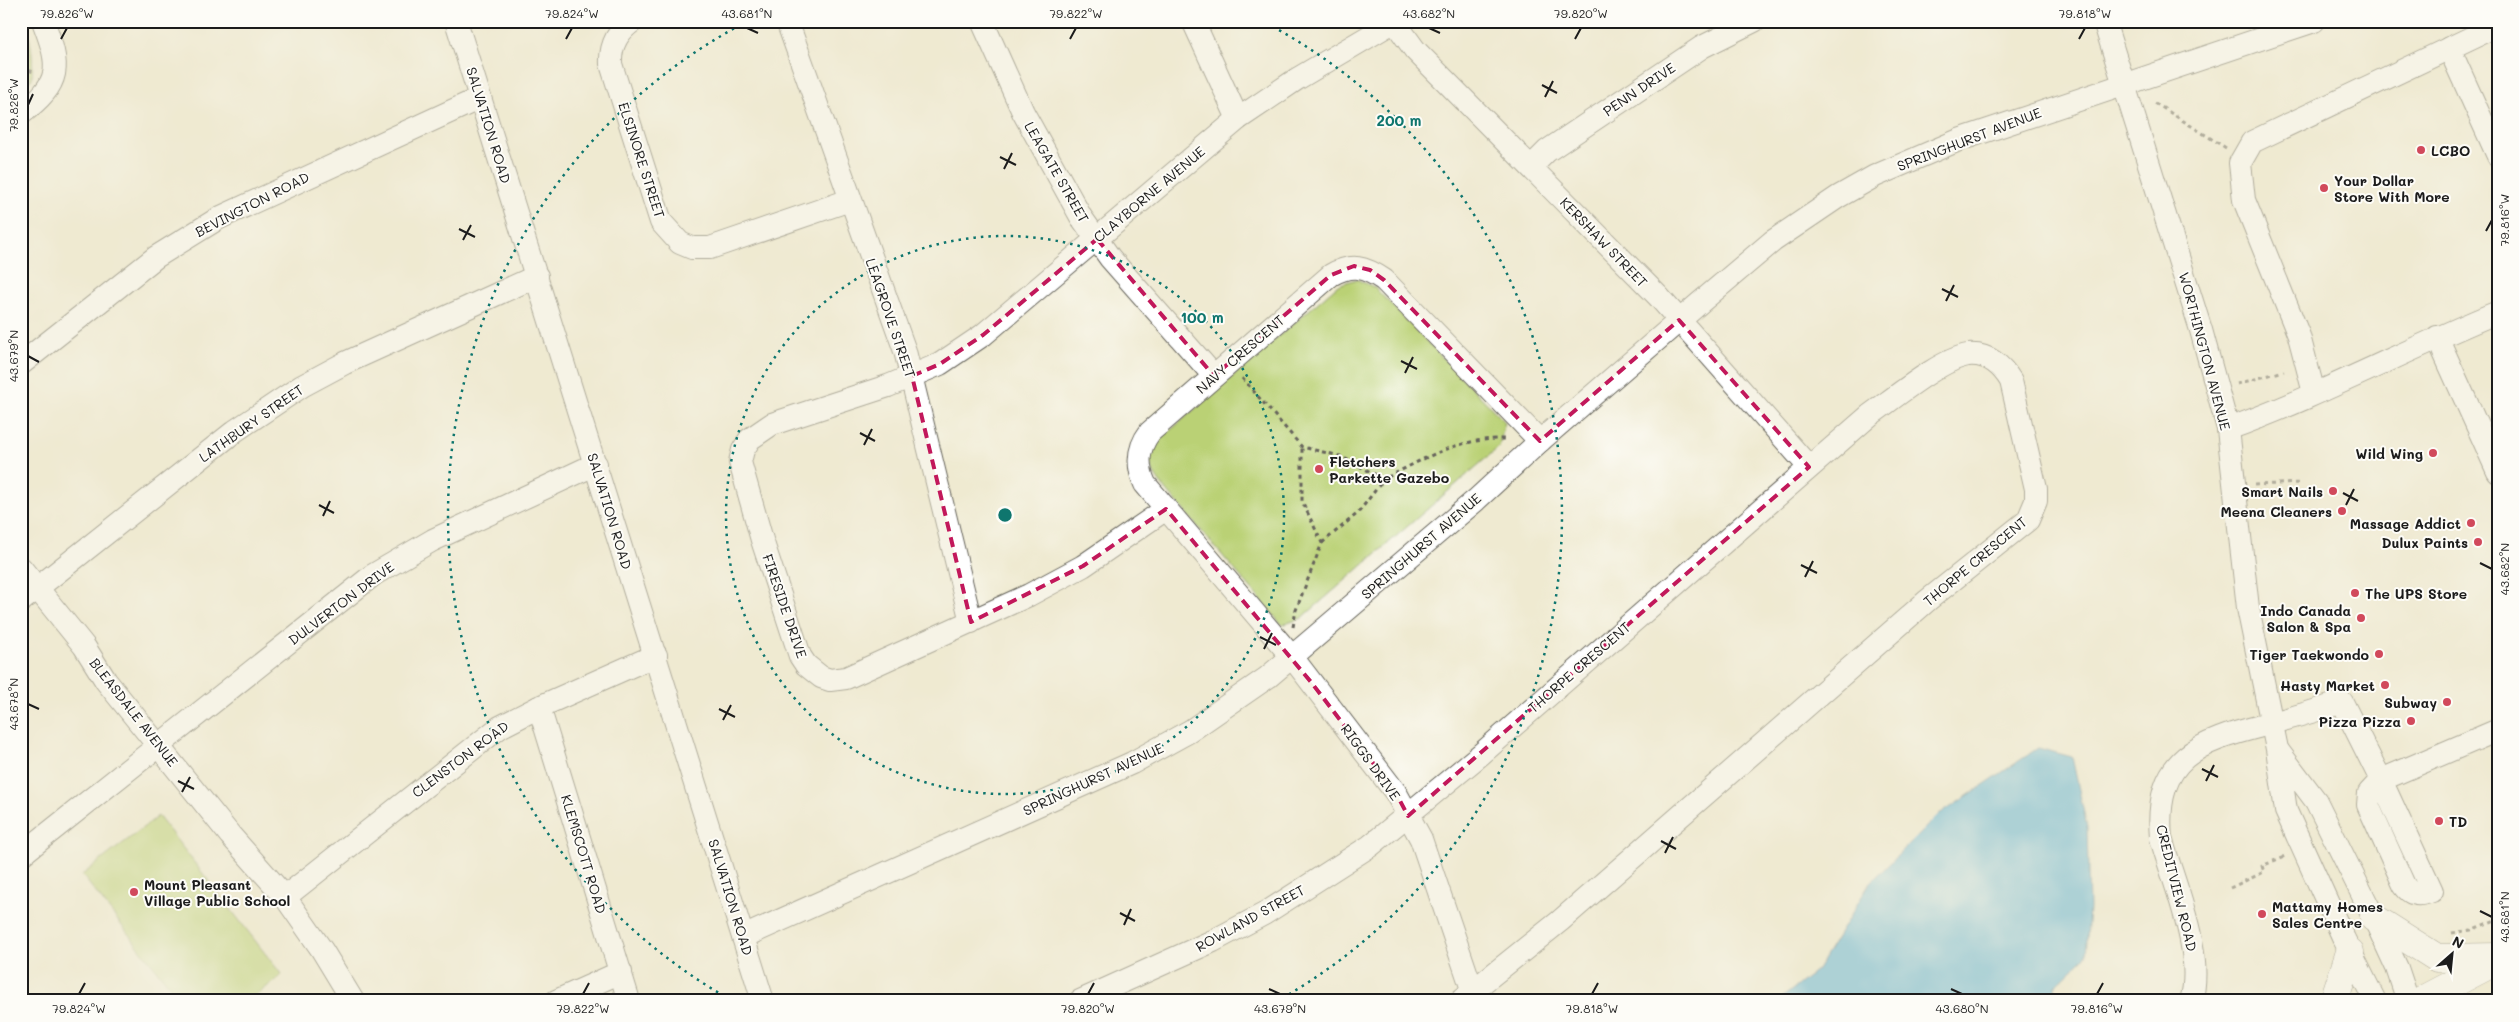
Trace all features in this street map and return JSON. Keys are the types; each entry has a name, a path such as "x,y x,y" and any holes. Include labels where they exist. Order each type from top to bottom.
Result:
{"main road":[{"path":"2374,918 2437,958 2498,958"},
{"path":"2334,1001 2350,952"},
{"path":"2420,1001 2498,958"}],"street":[{"path":"21,114 39,100 52,82 56,64 53,47 43,21"},
{"name":"SALVATION ROAD","path":"456,21 763,1001"},
{"name":"ELSINORE STREET","path":"634,21 621,31 615,39 611,54 612,64 661,222 680,243 692,248 710,248 850,200"},
{"name":"LEAGROVE STREET","path":"787,21 905,351 970,622"},
{"name":"LEAGATE STREET","path":"982,21 1023,112 1081,217 1110,258 1214,376"},
{"path":"1193,21 1238,119"},
{"name":"CLAYBORNE AVENUE","path":"912,376 940,364 983,335 1238,119 1296,79 1394,21"},
{"name":"KERSHAW STREET","path":"1394,21 1415,50 1679,320 1809,467"},
{"name":"PENN DRIVE","path":"1531,167 1547,151 1702,47 1754,21"},
{"name":"WORTHINGTON AVENUE","path":"2104,21 2201,330 2228,429 2248,608 2277,749 2286,811 2350,952 2375,1001"},
{"name":"SPRINGHURST AVENUE","path":"1679,320 1773,241 1838,197 1875,176 1959,140 2313,21"},
{"path":"2314,393 2299,336 2244,200 2240,163 2252,142 2498,25"},
{"path":"2449,48 2498,156"},
{"name":"BEVINGTON ROAD","path":"21,364 156,257 220,218 480,98"},
{"name":"NAVY CRESCENT","path":"1292,657 1166,509 1146,484 1140,472 1142,445 1150,432 1214,376 1331,275 1342,269 1354,266 1370,270 1384,280 1540,441"},
{"name":"LATHBURY STREET","path":"29,595 235,431 295,391 345,363 537,276"},
{"path":"2228,429 2262,417 2437,337 2498,312"},
{"path":"1540,441 1679,320"},
{"path":"2437,337 2498,472"},
{"name":"THORPE CRESCENT","path":"1408,816 1870,415 1918,381 1958,357 1980,356 1994,360 2004,368 2011,381 2036,489 2036,501 2033,512 2021,526 1928,600 1470,998"},
{"name":"FIRESIDE DRIVE","path":"912,376 860,396 772,424 755,435 743,450 740,462 742,472 800,656 813,672 830,680 846,678 970,622 1083,566 1166,509"},
{"name":"SPRINGHURST AVENUE","path":"743,937 1132,763 1190,731 1240,698 1292,657 1415,550 1476,500 1540,441"},
{"name":"DULVERTON DRIVE","path":"21,855 345,597 394,562 433,540 596,464"},
{"name":"BLEASDALE AVENUE","path":"21,568 29,595 84,646 106,681 230,835 285,897 322,950 353,1001"},
{"name":"CLENSTON ROAD","path":"285,897 481,740 518,717 656,655"},
{"name":"RIGGS DRIVE","path":"1292,657 1396,793 1421,840 1470,998"},
{"name":"CREDITVIEW ROAD","path":"2191,1001 2195,978 2194,955 2161,838 2160,804 2169,778 2178,763 2190,751 2235,732 2342,702 2381,780"},
{"name":"KLEMSCOTT ROAD","path":"539,707 629,1001"},
{"path":"2432,892 2381,780 2498,730"},
{"name":"WORTHINGTON AVENUE","path":"2277,749 2316,801 2374,918 2397,968 2408,1001"},
{"name":"ROWLAND STREET","path":"1080,1001 1212,941 1264,914 1370,846 1408,816"},
{"path":"556,1001 621,972"}],"path":[{"path":"2155,103 2227,149 2240,163"},
{"path":"2237,384 2284,371"},
{"path":"1238,374 1302,447 1340,456 1384,479"},
{"path":"1293,628 1296,610 1322,543 1358,513 1384,479 1451,446 1481,439 1505,439"},
{"path":"1302,447 1302,500 1322,543"},
{"path":"2253,485 2301,483"},
{"path":"2230,888 2264,872 2262,866 2288,855"},
{"path":"2448,934 2471,930 2498,919"}],"highlighted area":[{"path":"1097,239 1214,376 1331,275 1354,266 1370,270 1384,280 1540,441 1679,320 1809,467 1408,816 1396,793 1311,682 1166,509 1083,566 971,622 912,376 940,364 983,335"}],"green space":[{"path":"21,21 25,21 27,28 33,64 32,79 21,87"},
{"path":"1356,279 1374,287 1505,422 1499,447 1302,618 1282,625 1162,485 1152,469 1152,454 1158,441 1338,285"},
{"path":"158,816 282,975 249,1001 181,1001 82,875"}],"water":[{"path":"2038,748 2072,757 2087,827 2089,908 2086,956 2055,986 2056,1001 1778,1001 1817,970 1870,883 1936,817"}],"place":[{"name":"LCBO","path":"2421,150"},
{"name":"Your Dollar Store With More","path":"2324,188"},
{"name":"Wild Wing","path":"2433,453"},
{"name":"Fletchers Parkette Gazebo","path":"1319,469"},
{"name":"Smart Nails","path":"2333,491"},
{"name":"Meena Cleaners","path":"2342,511"},
{"name":"Massage Addict","path":"2471,523"},
{"name":"Dulux Paints","path":"2478,542"},
{"name":"The UPS Store","path":"2355,593"},
{"name":"Indo Canada Salon & Spa","path":"2361,618"},
{"name":"Tiger Taekwondo","path":"2379,654"},
{"name":"Hasty Market","path":"2385,685"},
{"name":"Subway","path":"2447,702"},
{"name":"Pizza Pizza","path":"2411,721"},
{"name":"TD","path":"2439,821"},
{"name":"Mount Pleasant Village Public School","path":"134,892"},
{"name":"Mattamy Homes Sales Centre","path":"2262,914"}]}
